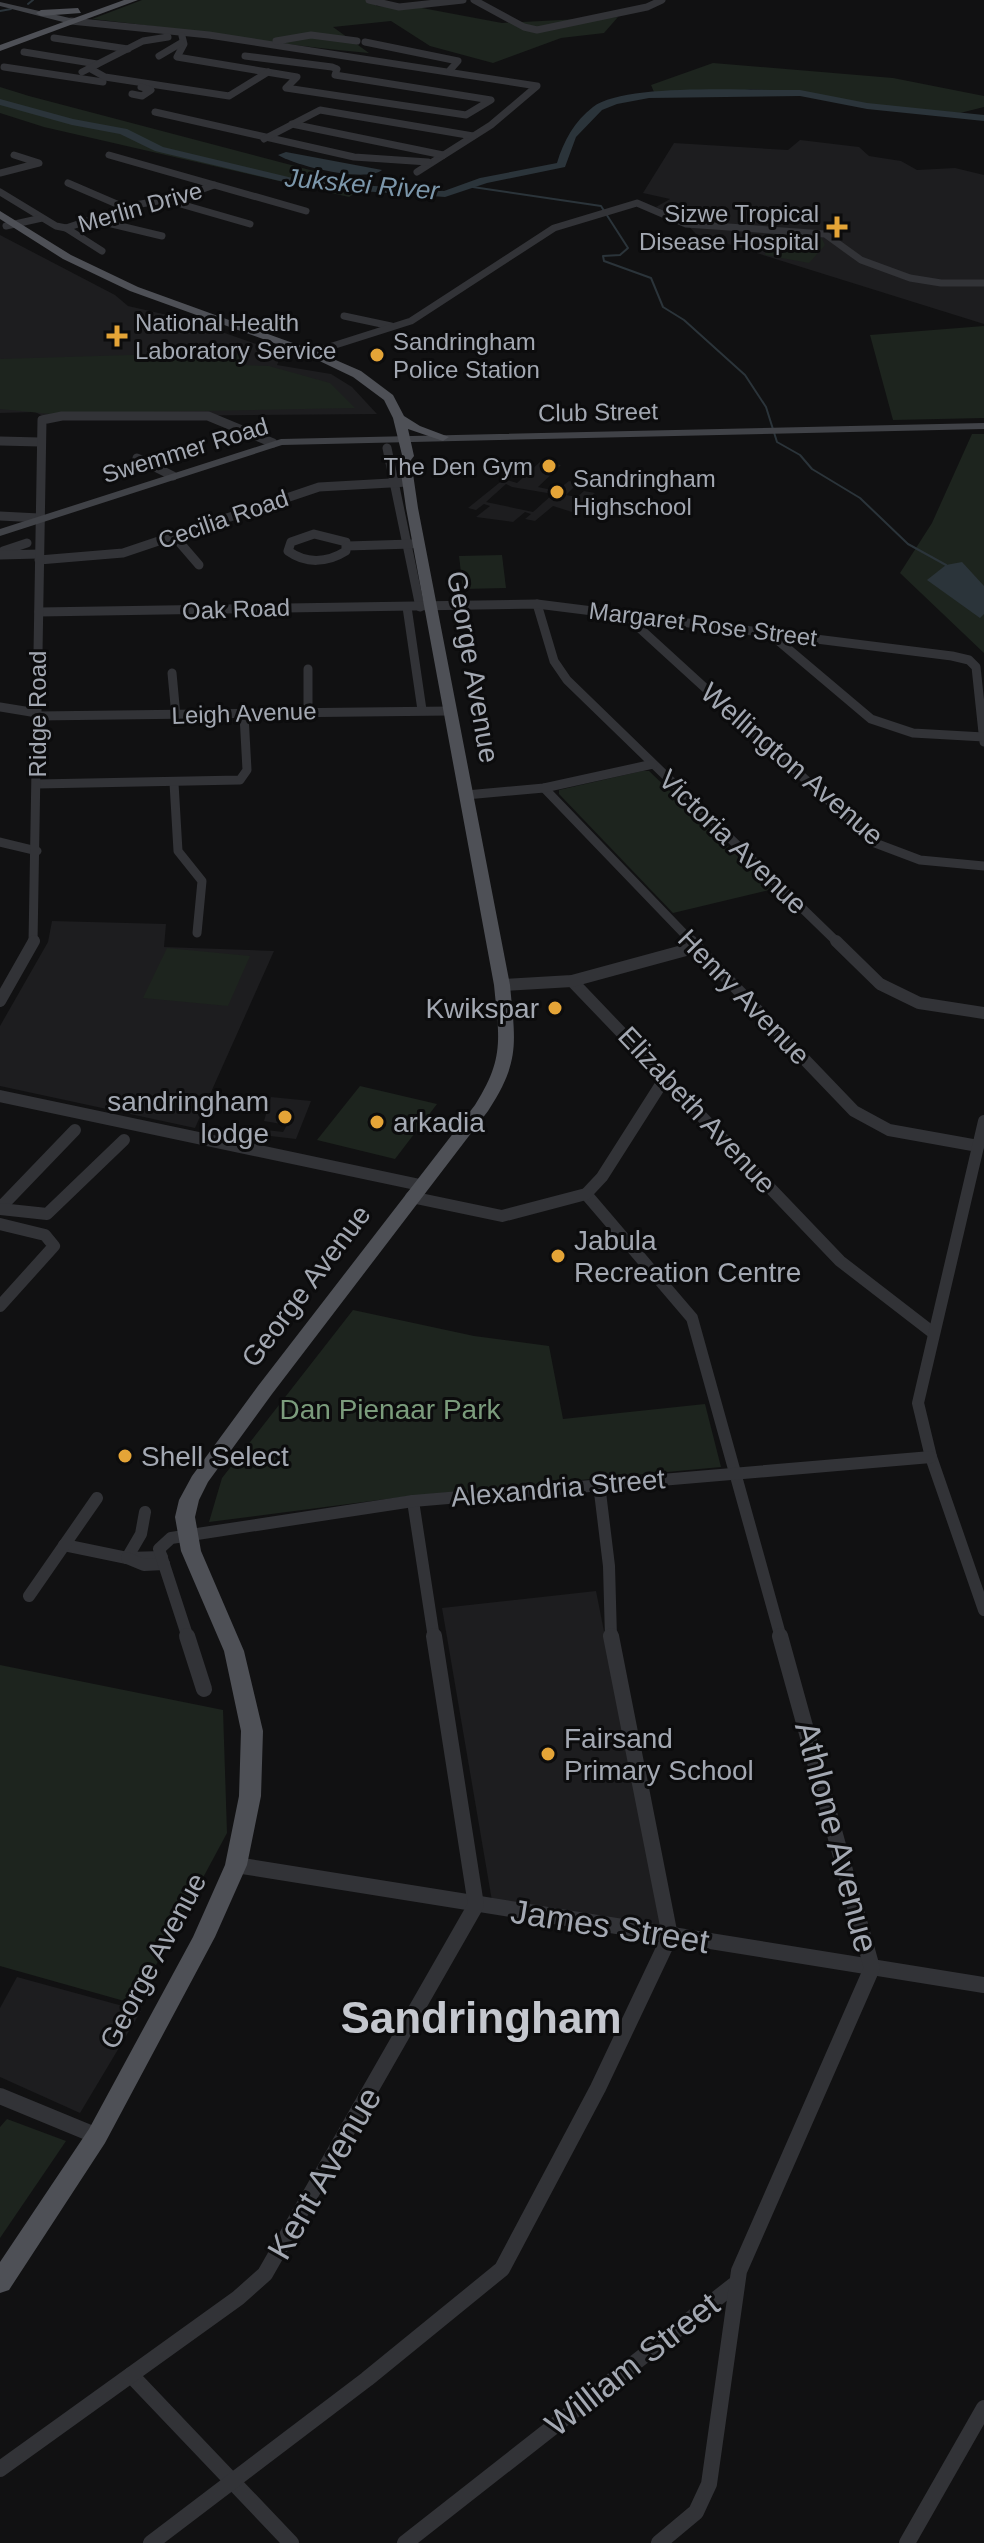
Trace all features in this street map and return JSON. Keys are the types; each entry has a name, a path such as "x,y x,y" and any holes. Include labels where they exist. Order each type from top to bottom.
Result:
{"main road":[{"path":"0,48 112,0"},
{"path":"0,38 59,22 79,23 95,13 133,0"},
{"path":"0,4 41,13 59,22"},
{"path":"41,13 81,11"},
{"path":"6,222 67,257 134,289 307,354 377,387 389,398 399,418 400,446"},
{"path":"307,354 372,388 390,410 400,446"},
{"path":"399,418 416,429 440,437"},
{"name":"Club Street","path":"440,437 984,426"},
{"path":"400,446 440,437"},
{"name":"Swemmer Road","path":"39,519 273,443 400,446"},
{"name":"George Avenue","path":"0,2283 96,2131 204,1937 236,1865 250,1796 250,1716 234,1651 187,1536 185,1517 199,1480 502,1076 510,1044 502,985 450,711 401,482 400,446"},
{"path":"0,533 39,519"},
{"name":"George Avenue","path":"0,2265 96,2131"}],"street":[{"path":"369,0 399,7 463,0"},
{"path":"474,0 526,28 537,30 647,7 662,0"},
{"path":"79,23 269,43 530,82 537,88 473,136 428,162 417,172"},
{"path":"72,77 146,40 179,35"},
{"path":"159,56 179,35"},
{"path":"179,35 177,57 297,77 286,88 463,115 473,114 491,100 476,95 335,75 337,69 332,67 245,56"},
{"path":"254,56 269,43 311,35 458,61 450,70"},
{"path":"54,38 128,49"},
{"path":"24,52 97,64"},
{"path":"4,67 151,90 142,96 132,94"},
{"path":"89,68 105,77 229,96 268,72"},
{"path":"476,95 501,78"},
{"path":"264,139 314,111 473,136"},
{"path":"155,112 354,157 428,162"},
{"path":"292,124 443,155"},
{"path":"0,173 39,163 14,155"},
{"path":"109,155 306,211"},
{"path":"68,183 126,208"},
{"name":"Merlin Drive","path":"66,228 126,208 167,200 214,185"},
{"path":"0,192 102,251"},
{"path":"167,200 250,224"},
{"path":"307,354 418,317 554,228 637,203 668,219 691,225 825,234 861,260 910,278 956,284 984,283"},
{"path":"6,222 41,216"},
{"path":"95,220 162,236"},
{"path":"344,316 394,326"},
{"name":"Ridge Road","path":"0,1001 35,942 40,442 44,419 208,416 273,443"},
{"path":"0,441 40,442"},
{"path":"137,458 173,476"},
{"name":"Cecilia Road","path":"0,554 114,556 319,487 401,482"},
{"name":"Swemmer Road","path":"0,516 39,519"},
{"path":"347,546 342,555 316,560 292,555 288,546 296,539 314,534 333,536 347,546 413,544"},
{"path":"174,536 199,565"},
{"path":"0,554 27,543"},
{"name":"Margaret Rose Street","path":"426,607 537,604 958,656 973,662 977,670 984,740"},
{"name":"Victoria Avenue","path":"537,604 557,668 880,984 919,1003 984,1013"},
{"name":"George Avenue","path":"407,607 422,710"},
{"name":"Oak Road","path":"39,612 426,607"},
{"name":"Wellington Avenue","path":"624,614 875,843 920,860 984,866"},
{"path":"768,632 861,712 882,725 913,733 984,740"},
{"path":"308,669 308,711"},
{"path":"172,673 176,716"},
{"name":"Leigh Avenue","path":"0,707 37,715 450,711"},
{"path":"37,784 229,782 245,776 244,715"},
{"path":"466,795 544,788 653,764"},
{"path":"174,783 178,851 202,881 197,933"},
{"name":"Henry Avenue","path":"544,788 854,1111 889,1130 978,1146"},
{"path":"0,842 37,851"},
{"path":"502,985 572,981 697,947"},
{"name":"Elizabeth Avenue","path":"572,981 840,1261 932,1332"},
{"path":"0,1096 416,1191 502,1216 586,1194 598,1184 665,1078"},
{"path":"984,1121 932,1332 918,1403 931,1457 984,1610"},
{"path":"0,1209 75,1130"},
{"path":"0,1209 47,1214 124,1140"},
{"name":"Athlone Avenue","path":"586,1194 689,1312 738,1473 872,1968 734,2285 709,2484 703,2503 659,2543"},
{"path":"0,1224 38,1232 53,1242 52,1251 0,1306"},
{"name":"Alexandria Street","path":"187,1536 413,1501 931,1457"},
{"path":"151,2543 491,2281 513,2255 670,1936 610,1633 609,1566 599,1484"},
{"path":"29,1596 97,1498"},
{"path":"413,1501 476,1905"},
{"path":"127,1558 144,1526 145,1512"},
{"path":"187,1536 162,1543 163,1561 204,1689"},
{"path":"64,1545 127,1558 144,1565 163,1561"},
{"name":"James Street","path":"236,1865 984,1985"},
{"name":"Kent Avenue","path":"0,2469 265,2274 476,1905"},
{"path":"0,2096 96,2131"},
{"name":"William Street","path":"405,2543 734,2285"},
{"path":"131,2375 291,2543"},
{"path":"914,2541 984,2408"}],"shaded area":[{"name":"Sizwe Tropical Disease Hospital","path":"800,140 859,147 869,156 901,161 917,170 955,168 984,175 984,324 696,234 683,220 656,207 670,199 643,193 674,143 788,150"},
{"path":"286,152 382,170 361,175 330,172 278,155"},
{"name":"National Health Laboratory Service","path":"0,235 115,295 128,306 185,319 282,353 277,365 331,374 352,387 377,414 45,417 35,412 0,413"},
{"name":"Sandringham Highschool","path":"541,461 561,465 538,487 556,491 569,481 578,483 566,495 577,497 584,491 595,493 572,512 553,506 535,521 525,519 531,514 525,512 513,522 476,517 490,506 484,504 476,510 468,508 504,479 517,483","holes":["506,484 553,494 533,512 486,502"]},
{"path":"962,562 984,586 984,614 980,618 927,580 946,565"},
{"path":"52,921 166,924 164,947 274,951 195,1128 0,1086 0,1026 48,942"},
{"name":"sandringham lodge","path":"271,1097 311,1101 296,1139 262,1135 266,1126 266,1130 283,1132 287,1125 264,1121"},
{"name":"Fairsand Primary School","path":"596,1591 663,1928 492,1901 442,1608"},
{"path":"17,1977 141,2011 80,2113 0,2077 0,2008"}],"green space":[{"path":"142,0 381,0 376,6 422,8 502,23 618,17 604,33 561,38 493,63 430,46 391,21 333,27 369,53 92,19"},
{"path":"713,63 893,78 984,96 984,107 960,113 751,89 721,94 654,92 651,85"},
{"path":"0,87 367,185 349,197 44,127 0,113"},
{"path":"819,233 825,245 809,263 765,255 768,235"},
{"path":"984,326 984,418 893,420 870,335"},
{"path":"229,352 246,357 237,365 269,366 330,383 355,408 51,414 0,409 0,359"},
{"path":"972,434 984,434 984,653 900,573 932,523"},
{"path":"502,555 506,588 463,589 459,556"},
{"path":"649,771 773,889 673,913 559,794 559,790"},
{"path":"167,948 250,956 228,1006 143,998"},
{"name":"arkadia","path":"360,1086 437,1104 395,1159 317,1140"},
{"name":"Dan Pienaar Park","path":"353,1310 474,1336 549,1346 563,1419 705,1404 721,1467 410,1496 209,1522 222,1478"},
{"path":"0,1665 223,1710 227,1833 135,2004 0,1966"},
{"path":"7,2119 66,2141 0,2238 0,2127"}],"waterway":[{"path":"28,4 33,0"},
{"path":"0,11 11,9"},
{"name":"Jukskei River","path":"0,102 72,122 123,131 159,149 305,184 445,194 484,180 561,165 571,136 598,108 615,101 649,95 800,93 867,106 984,118"},
{"path":"466,186 601,206 628,248 620,255 603,256 604,261 651,278 663,307 684,320 745,375 766,407 777,442 800,455 812,469 860,498 908,544 946,565"}],"place":[{"name":"Sizwe Tropical Disease Hospital","path":"837,227"},
{"name":"National Health Laboratory Service","path":"117,336"},
{"name":"Sandringham Police Station","path":"377,355"},
{"name":"The Den Gym","path":"549,466"},
{"name":"Sandringham Highschool","path":"557,492"},
{"name":"Kwikspar","path":"555,1008"},
{"name":"sandringham lodge","path":"285,1117"},
{"name":"arkadia","path":"377,1122"},
{"name":"Jabula Recreation Centre","path":"558,1256"},
{"name":"Shell Select","path":"125,1456"},
{"name":"Fairsand Primary School","path":"548,1754"}],"district":[{"name":"Sandringham","path":"481,2017"}]}
